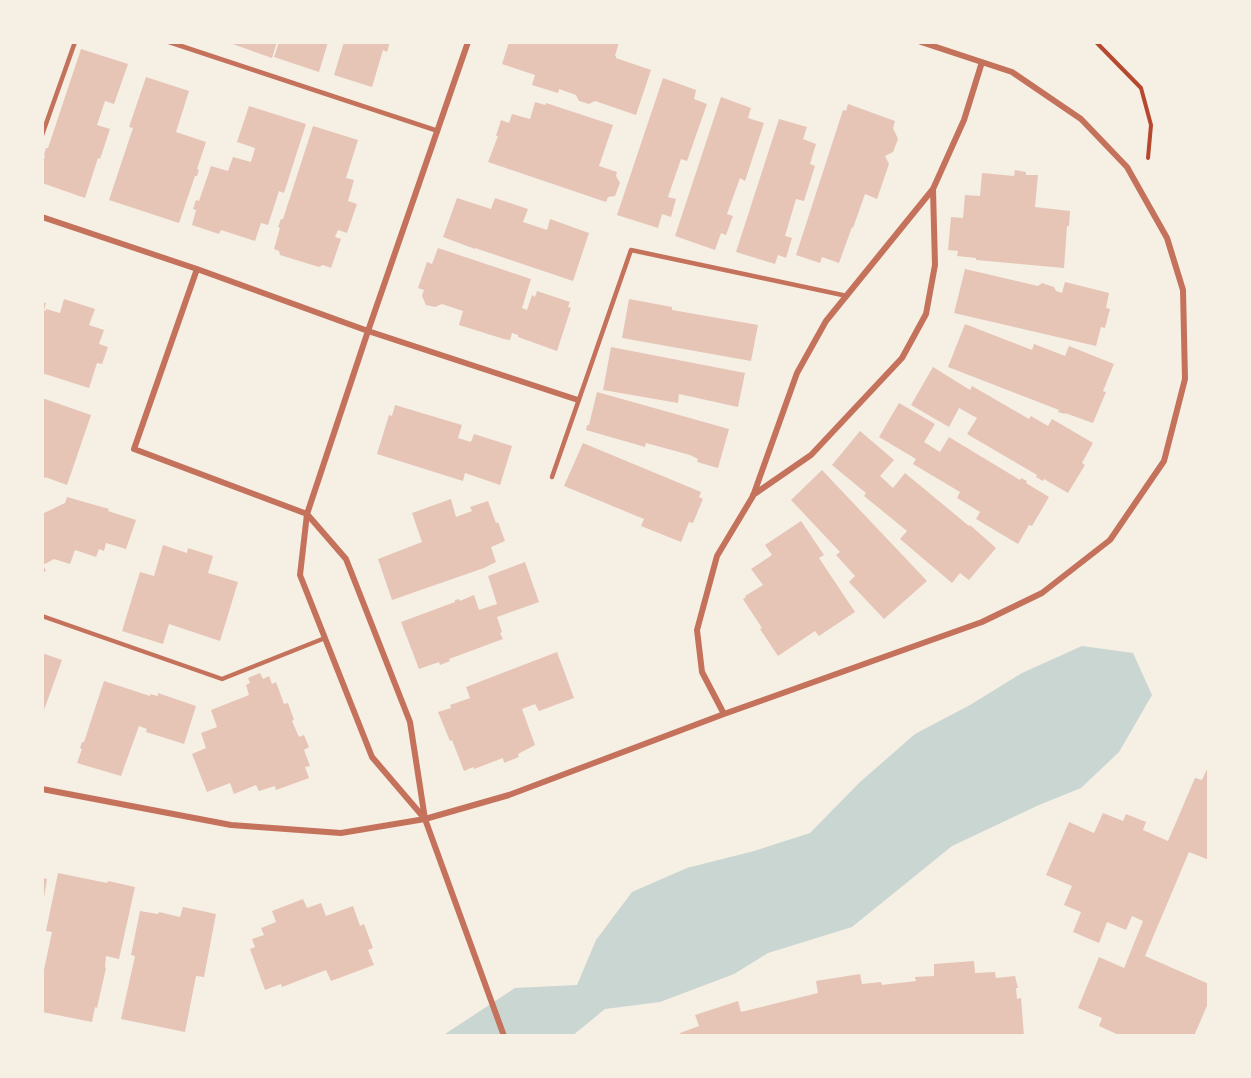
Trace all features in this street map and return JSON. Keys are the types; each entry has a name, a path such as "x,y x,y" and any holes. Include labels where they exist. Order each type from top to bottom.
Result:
{"street":[{"path":"425,819 372,757 300,575 307,514 468,42"},
{"path":"42,789 242,826 341,833 425,819 509,795 724,714 982,622 1042,593 1110,540 1164,461 1185,379 1183,290 1167,238 1127,167 1081,119 1012,72 921,42"},
{"path":"724,714 702,672 697,630 717,556 753,496 797,373 826,321 933,189 964,120 982,62"},
{"path":"753,496 811,454 902,358 927,314 935,266 933,189"},
{"path":"42,217 197,269 368,331 578,400"},
{"path":"197,269 134,449 307,514 346,559 410,722 425,819 504,1036"}],"lane":[{"path":"42,135 75,42"},
{"path":"169,42 438,131"},
{"path":"552,477 631,250 847,296"},
{"path":"42,616 222,679 325,638"}],"path":[{"path":"1096,42 1140,88 1151,125 1144,197"}],"shaded area":[{"path":"1082,646 1133,653 1152,695 1119,752 1081,788 952,846 852,927 768,953 734,974 660,1002 605,1009 572,1036 442,1036 515,988 577,985 596,940 632,892 687,868 754,851 810,833 860,782 915,734 970,705 1022,673"}],"building":[{"path":"227,42 277,42 272,58"},
{"path":"279,42 328,42 319,72 274,57"},
{"path":"344,42 390,42 387,52 383,50 372,87 334,75"},
{"path":"509,42 619,42 616,58 651,70 636,115 595,101 589,104 579,101 576,95 559,89 558,93 532,85 535,75 502,64"},
{"path":"81,49 128,64 114,104 105,101 97,125 110,129 85,198 42,183 42,165 46,148 48,148"},
{"path":"146,77 189,91 176,132 206,142 197,176 195,176 179,223 109,200 133,128 129,127"},
{"path":"663,78 696,90 694,99 707,104 687,161 681,159 668,197 676,199 671,217 662,214 658,228 617,215"},
{"path":"721,97 751,108 748,118 764,123 745,181 740,178 727,214 733,216 726,235 721,233 715,250 675,236"},
{"path":"535,102 545,105 546,103 613,125 599,166 617,172 616,176 620,183 615,196 608,197 606,202 488,162 498,136 496,136 501,120 509,123 512,114 530,119"},
{"path":"848,104 895,121 893,128 898,139 893,152 885,156 889,164 877,199 865,194 839,263 822,257 820,263 796,255 843,110 846,111"},
{"path":"249,106 306,124 284,193 279,191 268,225 261,223 255,241 221,230 219,234 192,225 196,210 193,209 196,200 199,201 211,166 228,171 233,157 251,162 255,148 237,142"},
{"path":"779,119 807,127 803,139 816,144 810,164 815,166 804,201 796,199 785,236 792,238 786,258 778,255 775,264 736,252"},
{"path":"313,126 358,140 346,178 354,180 348,201 357,204 347,233 338,230 335,237 341,239 331,268 323,265 319,267 280,255 279,251 274,249 280,228 278,227 283,219"},
{"path":"1015,170 1026,172 1026,175 1038,175 1035,207 1070,211 1064,268 976,260 976,258 957,256 958,251 948,250 951,217 963,218 965,195 980,196 982,173 1014,176"},
{"path":"457,198 491,209 495,198 528,209 523,222 547,230 550,219 589,233 573,281 443,237"},
{"path":"438,248 531,279 522,308 527,310 532,295 535,297 537,291 570,302 568,307 571,308 557,351 512,333 510,340 459,325 463,311 442,304 435,307 426,305 422,296 424,290 418,288 427,262 432,264"},
{"path":"965,269 1038,286 1042,283 1062,293 1065,282 1109,293 1106,308 1110,309 1105,328 1101,327 1096,346 954,313"},
{"path":"64,299 95,309 89,325 104,330 99,344 108,347 102,364 97,363 89,388 42,373 42,302 46,303 44,310 60,313"},
{"path":"629,299 672,307 672,310 758,325 751,361 622,338"},
{"path":"965,324 1032,350 1034,344 1065,356 1069,346 1114,364 1103,391 1106,392 1093,423 1058,412 1059,410 948,367"},
{"path":"611,347 745,373 738,407 679,394 678,403 603,390"},
{"path":"933,367 970,390 972,386 1029,419 1031,416 1048,426 1052,419 1093,443 1082,463 1085,465 1068,493 1036,477 1037,475 967,434 977,418 959,408 949,427 911,405"},
{"path":"597,392 729,429 718,468 697,462 698,459 690,455 646,443 645,447 586,430"},
{"path":"42,398 91,415 67,485 45,477 42,484"},
{"path":"899,403 935,424 924,442 940,452 949,437 1020,480 1021,478 1027,481 1026,483 1049,497 1018,544 976,519 980,512 957,498 960,492 913,464 916,459 879,437"},
{"path":"395,405 462,425 458,438 471,442 474,434 512,446 500,485 465,473 463,481 377,454 389,415 392,416"},
{"path":"860,431 894,460 880,476 893,488 905,473 996,548 969,580 960,573 952,583 900,539 907,531 864,496 866,493 832,465"},
{"path":"583,443 701,492 699,497 703,499 693,523 689,522 681,542 641,526 644,519 564,486"},
{"path":"822,470 927,581 884,619 849,582 855,576 836,555 840,552 791,500"},
{"path":"67,497 109,509 108,511 136,520 126,549 106,543 104,551 99,549 96,557 75,550 70,564 54,559 43,565 46,571 42,573 42,509 44,513 65,503"},
{"path":"451,499 456,517 472,511 470,507 488,501 505,541 491,547 496,562 392,600 378,559 422,542 412,513"},
{"path":"801,521 824,555 819,558 855,612 819,636 815,631 778,656 743,599 763,585 751,569 772,555 765,545"},
{"path":"163,545 187,553 188,548 213,556 208,573 238,582 220,641 169,624 163,644 122,631 140,572 154,576"},
{"path":"525,562 539,602 497,617 503,639 449,659 450,661 440,665 439,662 419,669 401,622 455,602 455,600 460,601 474,595 479,610 497,604 488,576"},
{"path":"557,652 574,698 539,711 535,704 522,709 535,745 518,754 519,757 504,763 503,758 464,771 438,712 470,698 466,687"},
{"path":"42,653 62,660 44,710 42,709"},
{"path":"260,673 263,679 269,676 272,684 276,682 284,704 288,703 299,737 304,735 309,747 304,750 310,766 305,767 309,778 276,790 275,786 259,791 256,785 234,794 230,783 207,792 192,754 206,748 201,733 217,727 211,710 249,695 246,685 250,683 248,678"},
{"path":"104,681 150,696 150,694 158,696 158,693 196,706 184,744 146,732 147,729 139,726 121,776 77,763 82,749 80,748"},
{"path":"1209,765 1209,860 1189,852 1145,956 1209,984 1209,1001 1194,1036 1121,1036 1099,1026 1102,1018 1078,1008 1099,957 1124,968 1143,921 1132,916 1126,930 1107,922 1099,943 1073,932 1081,912 1064,905 1072,886 1046,875 1069,822 1094,833 1103,813 1123,821 1126,814 1146,822 1143,830 1168,841 1195,778 1202,780"},
{"path":"58,873 135,887 119,959 106,956 106,968 92,1022 42,1012 42,979 52,932 46,931"},
{"path":"42,878 47,879 43,904 42,904"},
{"path":"303,899 307,908 321,903 326,916 353,906 360,926 364,924 373,948 368,950 374,965 331,981 326,970 282,987 281,984 265,990 250,949 255,947 252,939 264,935 261,928 276,922 272,911"},
{"path":"183,907 216,914 204,977 196,976 185,1032 121,1019 135,956 131,955 140,911 158,914 159,912 180,917"},
{"path":"974,961 975,973 995,972 996,978 1015,976 1018,988 1016,988 1017,999 1021,998 1024,1036 681,1036 680,1033 699,1026 695,1015 738,1001 741,1012 818,993 816,981 860,974 862,984 881,982 882,985 916,981 915,977 934,976 934,964"}]}
